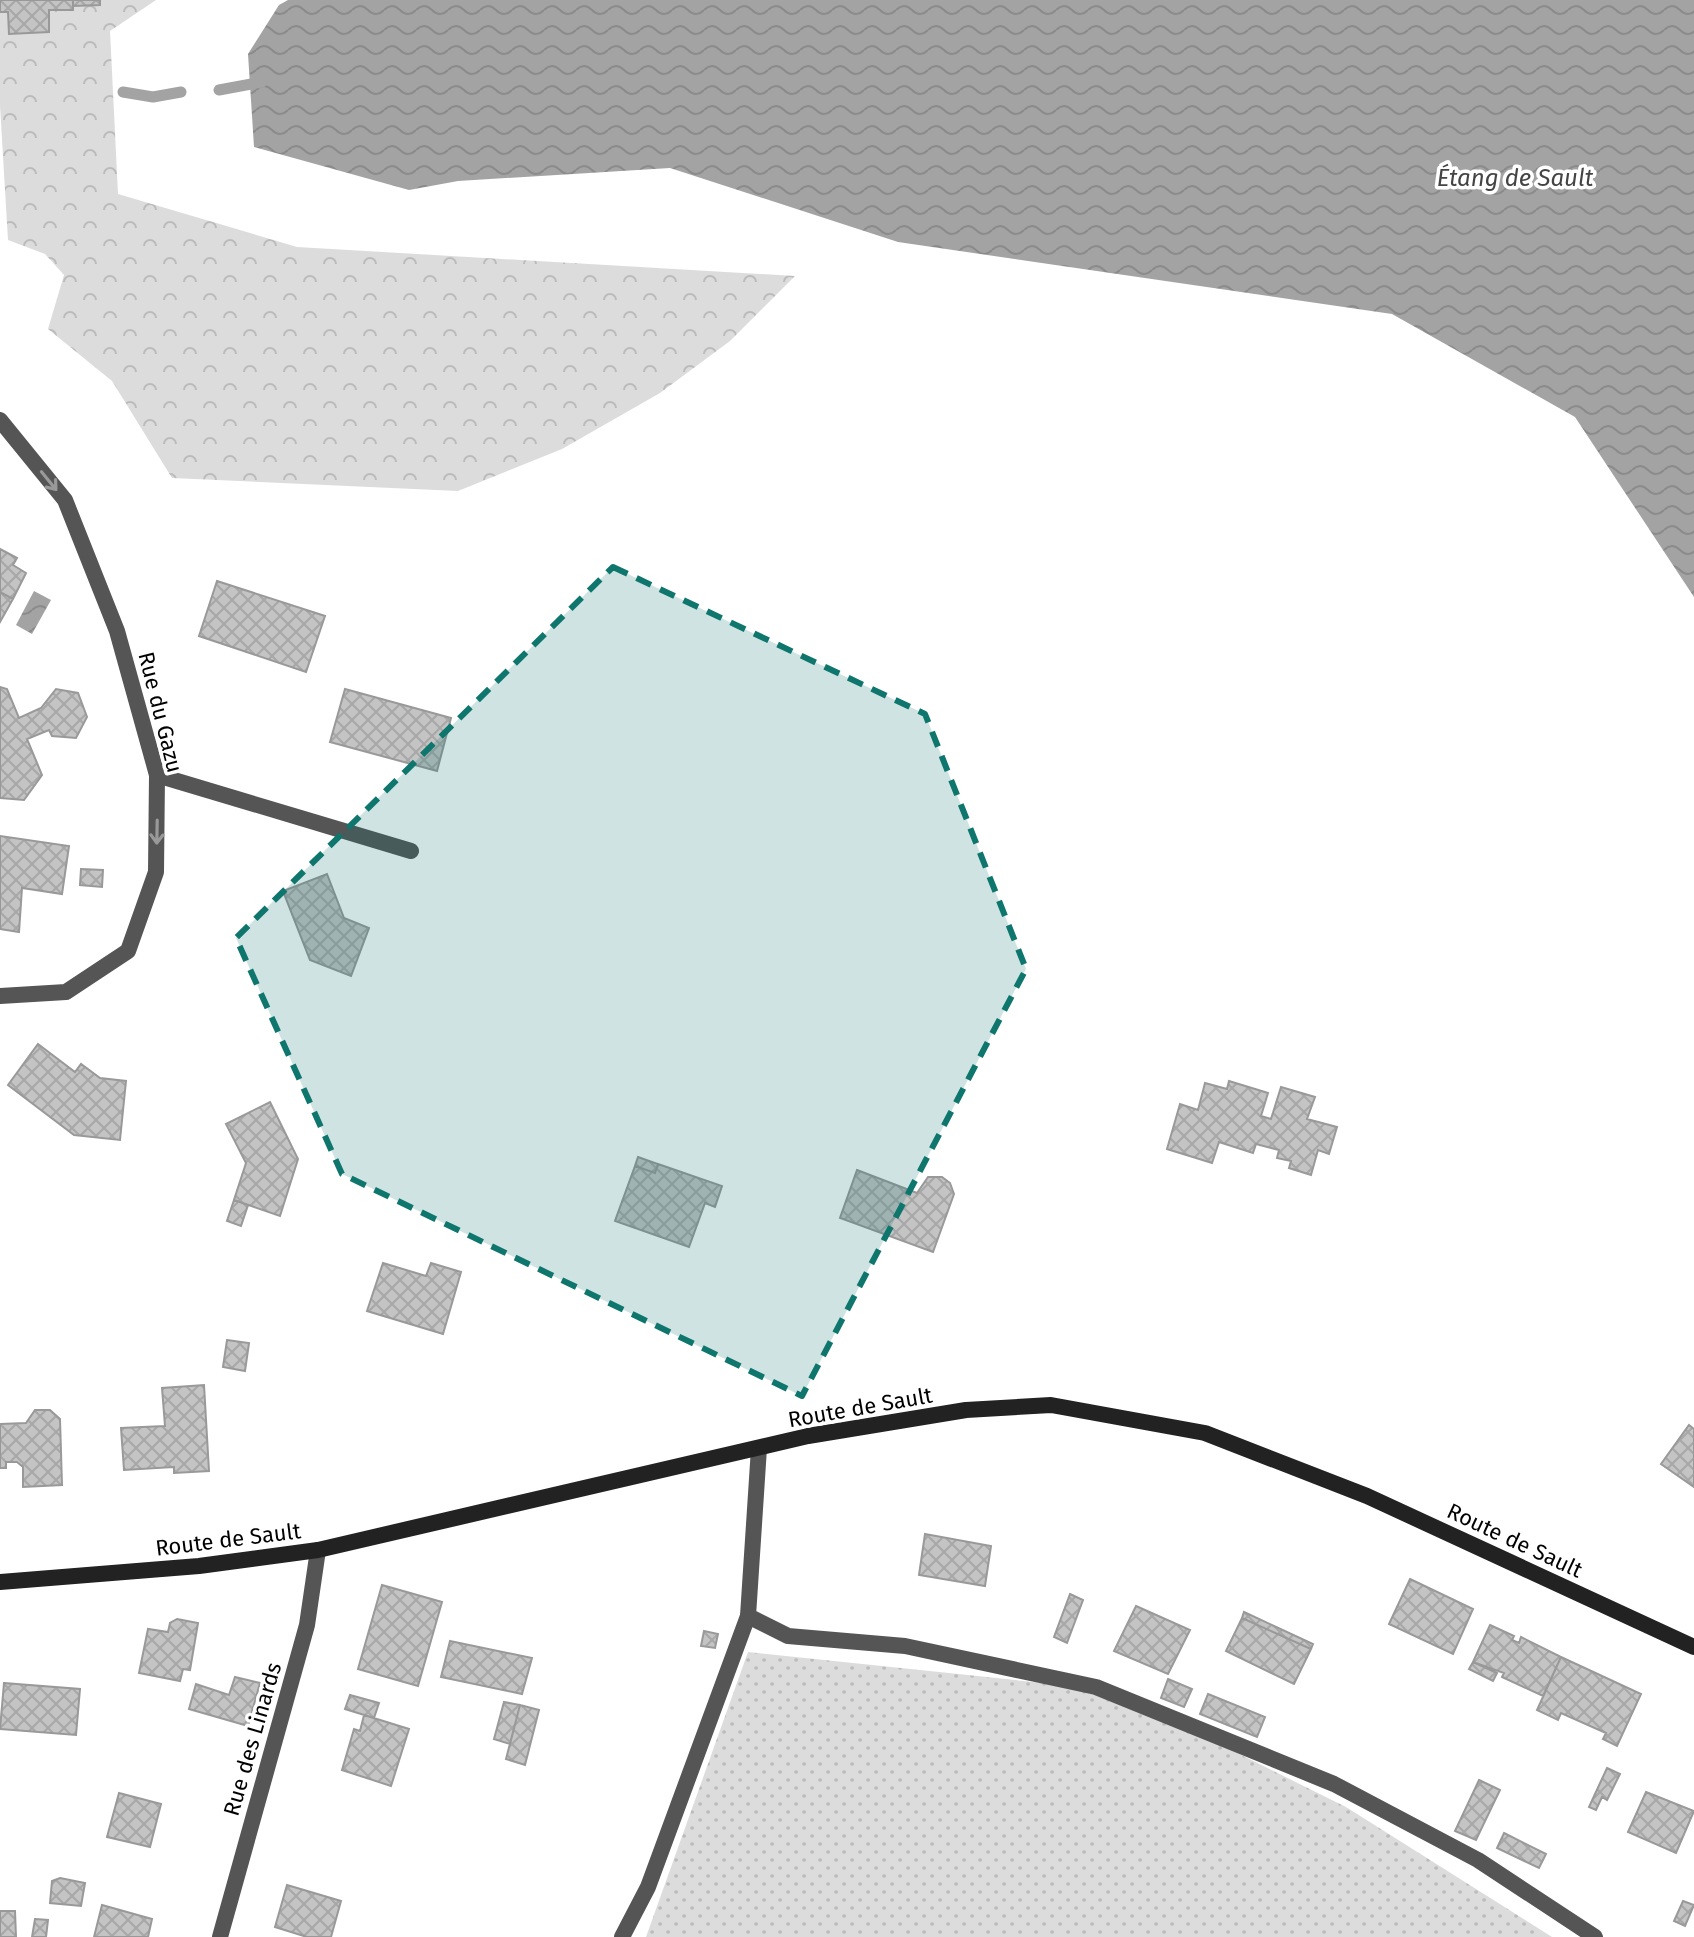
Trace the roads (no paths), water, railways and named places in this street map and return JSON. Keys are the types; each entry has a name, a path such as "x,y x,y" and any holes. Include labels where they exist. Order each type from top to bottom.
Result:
{"street":[{"name":"Rue du Gazu","path":"0,420 65,500 117,631 157,775 156,872 128,951 66,992 0,996"},
{"path":"157,775 411,851"},
{"name":"Route de Sault","path":"0,1582 199,1566 318,1550 759,1448 966,1410 1051,1405 1205,1433 1367,1496 1694,1647"},
{"path":"622,1937 648,1887 748,1616 759,1448"},
{"name":"Rue des Linards","path":"220,1937 307,1625 318,1550"},
{"path":"748,1616 788,1636 905,1646 1096,1687 1334,1784 1478,1860 1595,1937"}],"water":[{"name":"Étang de Sault","path":"288,0 1694,0 1694,597 1575,417 1392,314 898,242 670,168 458,181 409,190 254,147 248,54 279,5"},
{"path":"34,591 51,600 32,634 16,625"}],"waterway":[{"path":"219,90 262,82"},
{"path":"123,92 153,97 181,92"}]}
